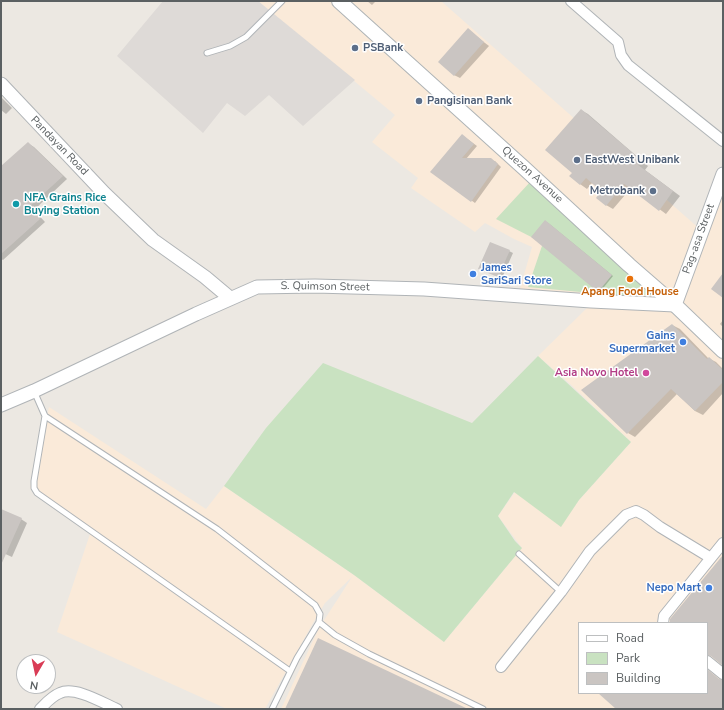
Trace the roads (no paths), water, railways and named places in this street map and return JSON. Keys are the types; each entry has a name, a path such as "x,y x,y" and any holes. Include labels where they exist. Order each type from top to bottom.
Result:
{"main road":[{"name":"Quezon Avenue","path":"339,1 629,265 675,305 723,351"}],"street":[{"path":"571,1 618,42 621,55 628,65 723,141"},
{"name":"Pandayan Road","path":"1,84 104,193 152,240 205,277 230,298"},
{"name":"Pag-asa Street","path":"675,305 723,174"},
{"name":"S. Quimson Street","path":"1,405 34,391 230,298 257,287 315,286 424,289 495,295 675,305"},
{"path":"501,666 561,592 590,551 626,515 636,511 644,515 660,527 711,558"},
{"path":"663,622 664,616 723,543"},
{"path":"708,662 723,674"},
{"path":"40,709 60,693 75,692 117,709"}],"lane":[{"path":"207,53 230,46 246,37 282,1"},
{"path":"34,391 45,416 217,529 315,605 320,614 319,622 290,672 272,709"},
{"path":"45,416 34,481 34,488 37,493 290,672"},
{"path":"519,554 561,592"},
{"path":"319,622 335,635 369,654 483,709"}],"place":[{"name":"PSBank","path":"355,48"},
{"name":"Pangisinan Bank","path":"419,101"},
{"name":"EastWest Unibank","path":"577,160"},
{"name":"Metrobank","path":"653,191"},
{"name":"NFA Grains Rice Buying Station","path":"16,204"},
{"name":"James SariSari Store","path":"473,274"},
{"name":"Apang Food House","path":"630,279"},
{"name":"Gains Supermarket","path":"683,342"},
{"name":"Asia Novo Hotel","path":"646,373"},
{"name":"Nepo Mart","path":"709,588"}]}
